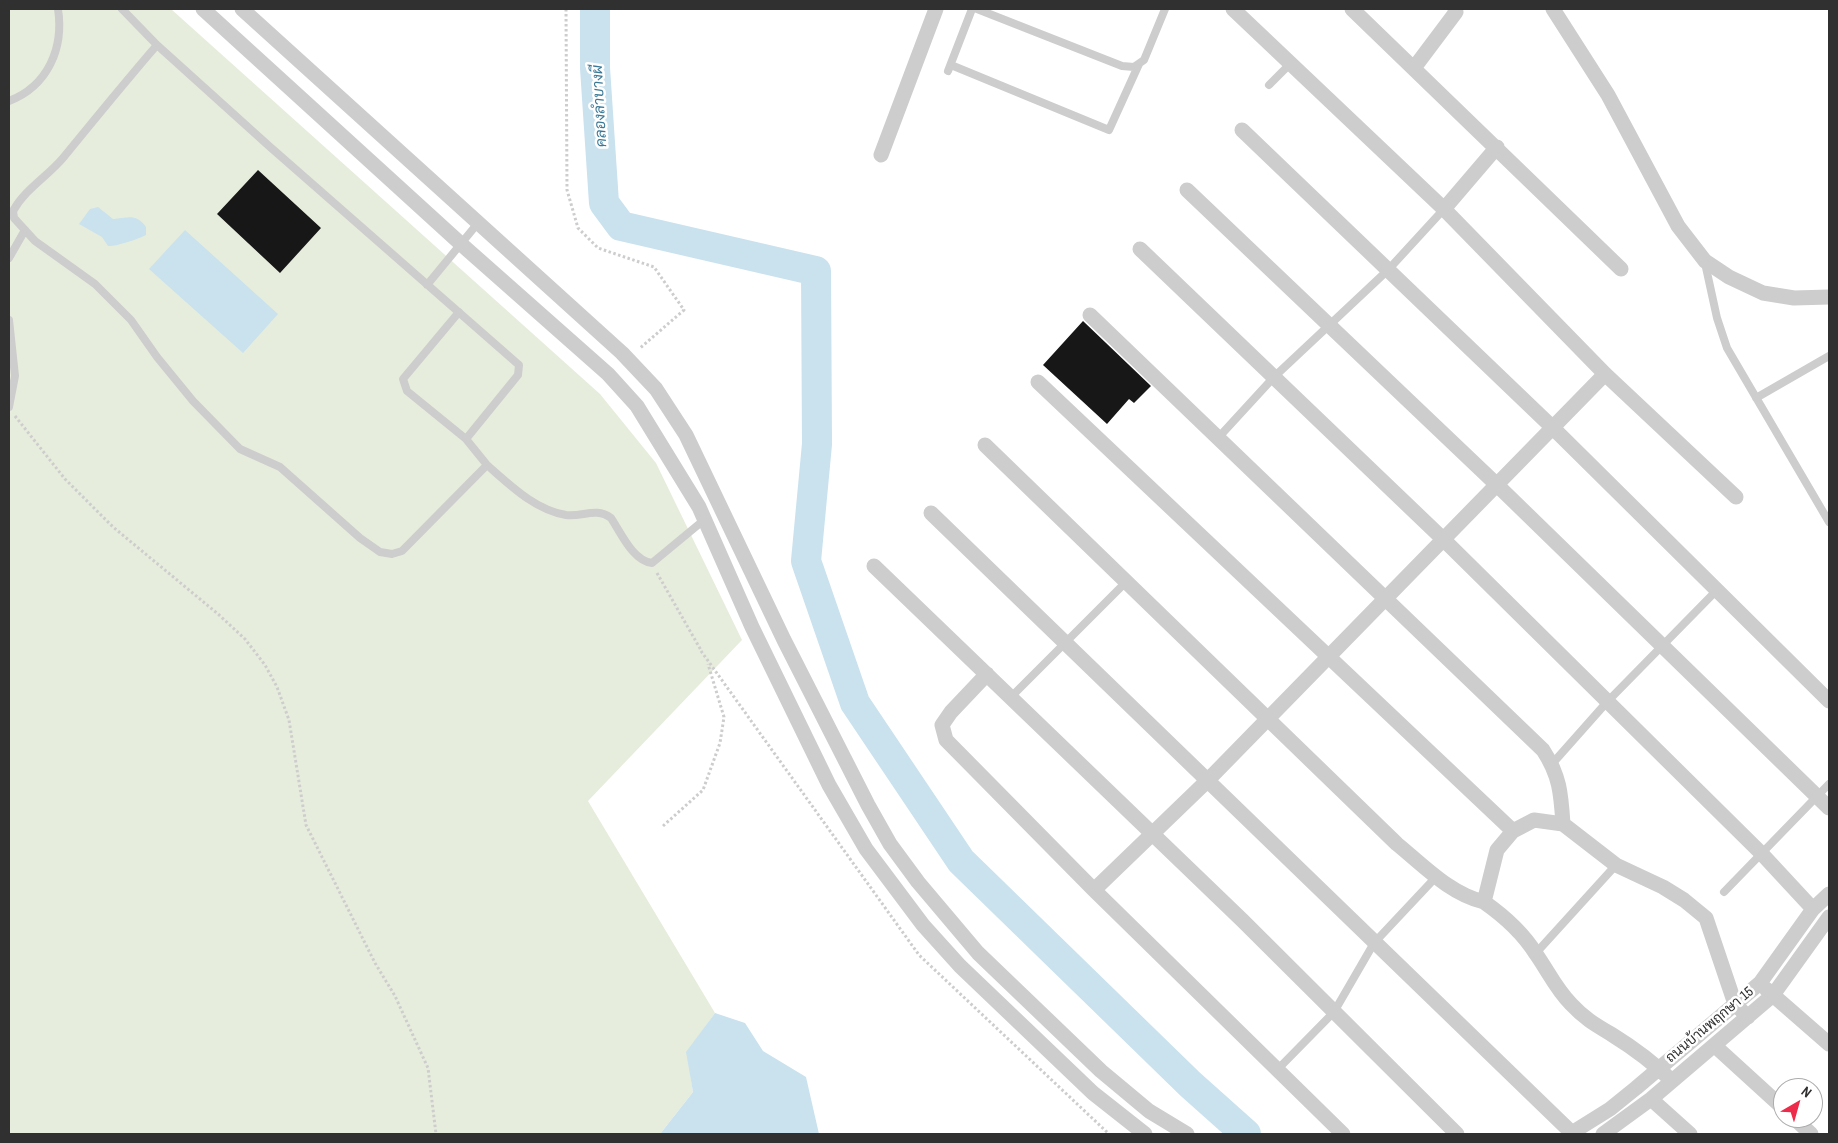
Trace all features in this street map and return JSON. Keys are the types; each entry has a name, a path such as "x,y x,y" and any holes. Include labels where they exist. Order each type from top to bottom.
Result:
{"street":[{"path":"204,9 461,244 608,374 637,406 699,507 752,627 829,785 877,865 923,925 960,966 1093,1093 1145,1134"},
{"path":"242,9 628,359 656,390 686,435 868,805 907,867 944,916 978,953 1101,1071 1149,1111 1187,1134"},
{"path":"881,155 936,9"},
{"path":"1233,9 1444,209 1605,374 1736,497"},
{"path":"1352,9 1497,147 1621,269"},
{"path":"1414,68 1456,12 1455,9"},
{"path":"1553,9 1608,95 1678,226 1705,261 1729,277 1763,292 1794,298 1829,297"},
{"path":"1242,130 1552,427 1829,701"},
{"path":"1444,209 1497,147"},
{"path":"1186,190 1496,484 1829,808"},
{"path":"1140,249 1443,539 1762,854 1813,909"},
{"path":"1090,315 1543,750 1552,764 1561,787 1563,824"},
{"path":"1094,890 1207,781 1605,374"},
{"path":"1038,382 1513,831"},
{"path":"985,445 1397,844 1436,877 1469,899 1484,902 1502,914 1536,953 1550,978 1569,1003 1589,1022 1612,1034 1659,1068 1672,1081"},
{"path":"931,513 1571,1134"},
{"path":"874,566 1152,833 1457,1134"},
{"path":"987,674 951,712 942,726 946,740 1094,890 1343,1134"},
{"path":"1484,902 1497,850 1513,831 1534,820 1563,824 1616,865 1664,887 1706,918 1734,1004 1748,1017"},
{"name":"ถนนบ้านพฤกษา 15","path":"1571,1134 1610,1109 1760,983 1813,909 1829,894"},
{"name":"ถนนบ้านพฤกษา 15","path":"1603,1134 1651,1099 1773,995 1827,923"},
{"path":"1760,983 1829,1044"},
{"path":"1715,1046 1773,1099"},
{"path":"1651,1099 1690,1134"}],"lane":[{"path":"9,101 21,96 42,78 56,54 61,27 58,9"},
{"path":"122,9 157,45 519,365 520,370 466,439"},
{"path":"972,9 950,68 1108,130 1139,64"},
{"path":"977,9 1122,66 1134,67 1144,60 1166,9"},
{"path":"157,45 62,159 16,205 13,211 14,218 35,242 95,284 131,320 157,357 193,401 240,449 280,467 360,538 380,552 392,554 402,551 487,465"},
{"path":"1269,85 1290,63"},
{"path":"1218,438 1274,377 1328,324 1388,270 1444,209"},
{"path":"427,285 478,223"},
{"path":"9,258 25,230"},
{"path":"1705,261 1727,348 1829,522"},
{"path":"459,312 403,379 403,383 414,396 466,439 487,465 525,497 548,509 567,515 596,512 606,514 636,554 652,563 704,520"},
{"path":"9,320 15,376 9,407"},
{"path":"1756,398 1829,356"},
{"path":"1011,697 1126,582"},
{"path":"1552,764 1661,645 1717,590"},
{"path":"1724,892 1829,784"},
{"path":"1536,953 1616,865"},
{"path":"1277,1070 1334,1012 1374,943 1436,877"}],"path":[{"path":"566,9 567,190 578,228 598,248 654,267 684,310 628,359"},
{"path":"14,414 65,479 113,527 218,614 245,639 265,665 277,687 289,720 306,825 375,963 395,996 428,1068 436,1134"},
{"path":"652,563 711,669 724,717 720,743 703,790 663,826"}],"green space":[{"path":"9,9 171,9 600,394 656,463 742,640 588,801 715,1013 687,1052 693,1092 660,1134 9,1134"}],"water":[{"path":"98,207 113,219 131,217 139,220 146,227 146,235 138,239 108,246 102,237 79,224 90,209"},
{"path":"185,230 278,314 243,353 149,269"},
{"path":"715,1013 745,1023 763,1051 806,1077 819,1134 660,1134 693,1092 686,1052"}],"building":[{"path":"258,170 321,228 280,273 217,214"},
{"path":"1083,321 1151,386 1134,403 1129,399 1107,424 1043,365"}],"waterway":[{"name":"คลองลำบางผี","path":"595,9 595,68 604,203 621,226 816,271 817,444 806,561 855,703 961,861 1190,1084 1246,1134"}]}
